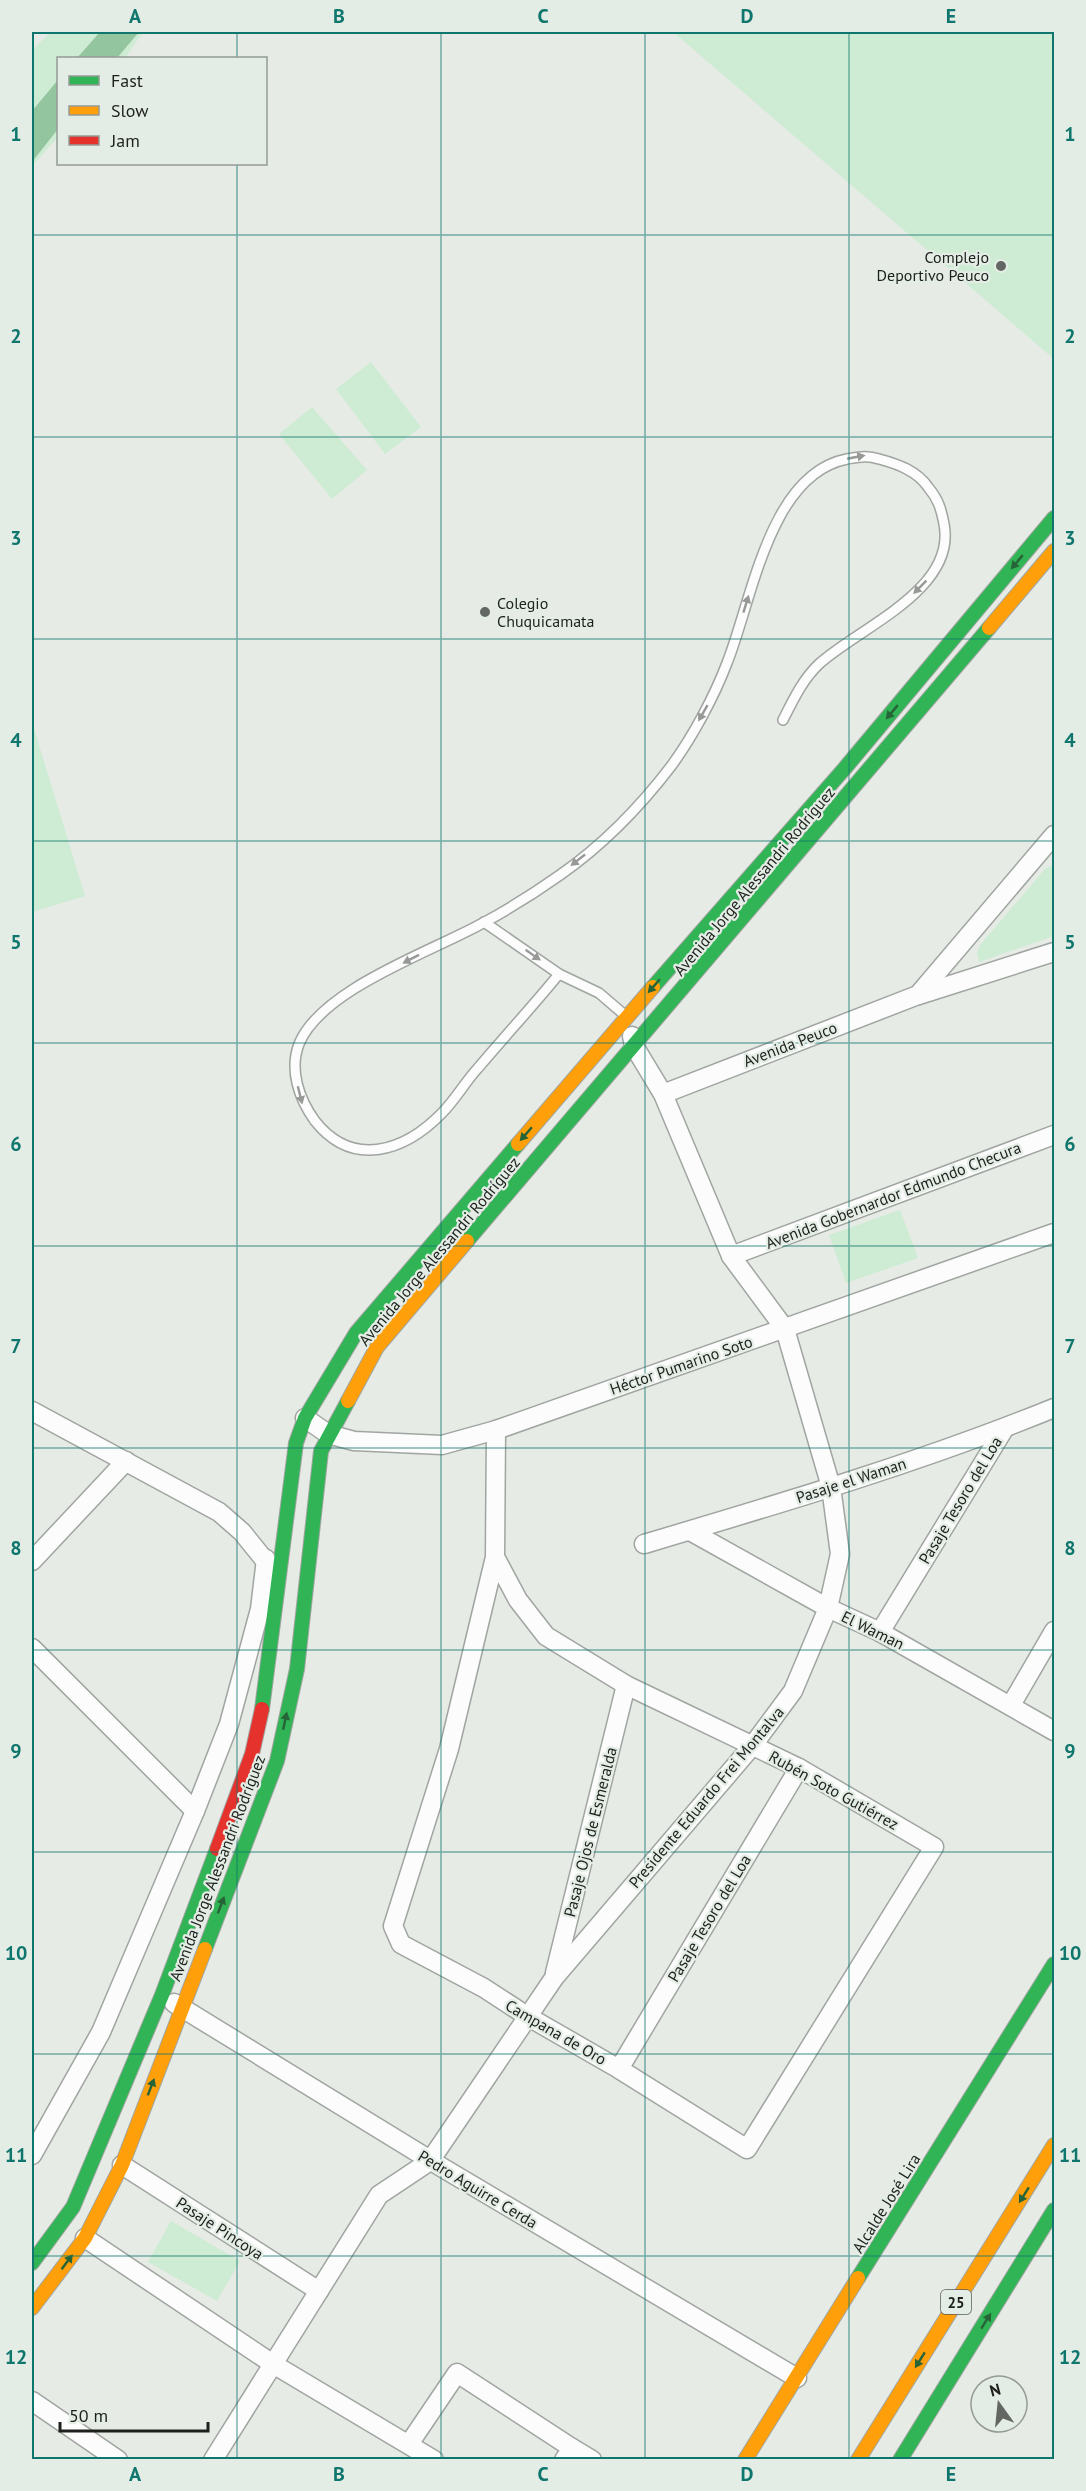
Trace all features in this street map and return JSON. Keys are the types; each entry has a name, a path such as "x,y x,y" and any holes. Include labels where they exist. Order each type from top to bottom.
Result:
{"main road":[{"name":"Avenida Jorge Alessandri Rodríguez","path":"32,2263 74,2207 162,1995 252,1754 266,1689 277,1578 296,1443 305,1418 356,1333 627,1017 845,768 1054,518"},
{"name":"Avenida Jorge Alessandri Rodríguez","path":"32,2308 85,2238 122,2166 277,1761 297,1669 321,1451 328,1434 377,1347 1054,551"},
{"name":"Alcalde José Lira","path":"746,2460 1054,1964"},
{"name":"25","path":"858,2460 1054,2145"},
{"name":"25","path":"900,2460 1054,2210"}],"street":[{"name":"Avenida Peuco","path":"918,995 1054,835"},
{"name":"Avenida Peuco","path":"663,1094 918,995 1054,952"},
{"name":"Presidente Eduardo Frei Montalva","path":"213,2460 380,2195 430,2161 554,1978 753,1745 793,1691 828,1608 840,1554 831,1486 785,1329 731,1256 663,1094 634,1046 627,1017"},
{"name":"Avenida Gobernardor Edmundo Checura","path":"731,1256 1054,1135"},
{"name":"Héctor Pumarino Soto","path":"305,1418 328,1434 354,1441 442,1445 496,1430 1054,1233"},
{"name":"Pasaje el Waman","path":"644,1544 1004,1429 1054,1408"},
{"path":"32,1412 219,1512 266,1559 277,1578"},
{"name":"Pasaje Tesoro del Loa","path":"880,1632 1004,1429"},
{"name":"Rubén Soto Gutiérrez","path":"496,1430 495,1557 518,1600 546,1635 626,1685 799,1768 934,1847"},
{"path":"32,1561 126,1461"},
{"name":"El Waman","path":"690,1531 828,1608 880,1632 1054,1731"},
{"name":"Campana de Oro","path":"495,1557 449,1749 393,1926 401,1944 483,1988 747,2149 934,1847"},
{"path":"32,2155 101,2032 195,1811 229,1724 261,1609 266,1559"},
{"path":"1011,1705 1054,1631"},
{"path":"32,1648 195,1811"},
{"name":"Pasaje Ojos de Esmeralda","path":"554,1978 626,1685"},
{"name":"Pasaje Tesoro del Loa","path":"619,2069 799,1768"},
{"name":"Pedro Aguirre Cerda","path":"162,1995 430,2161 797,2378"},
{"name":"Pasaje Pincoya","path":"122,2166 319,2291"},
{"path":"85,2238 273,2364 434,2460"},
{"path":"409,2444 457,2373 568,2454 592,2460"},
{"path":"32,2401 118,2460"}],"lane":[{"path":"560,974 475,1071 442,1114 406,1142 375,1152 350,1148 323,1131 303,1104 294,1070 300,1042 321,1012 356,987 484,922 561,875 615,831 673,763 713,695 729,660 752,586 783,508 810,477 832,462 868,455 920,475 939,501 946,536 936,570 902,605 818,665 797,691 783,720"},
{"path":"845,768 862,779"},
{"path":"484,922 560,974 599,993 627,1017"}],"shaded area":[{"path":"51,32 143,32 126,57 57,57 57,138 32,166 32,50"},
{"path":"100,32 139,32 118,57 78,57"},
{"name":"Complejo Deportivo Peuco","path":"673,32 1054,32 1054,359"},
{"path":"57,81 57,130 32,162 32,111"},
{"path":"371,362 421,427 385,454 336,389"},
{"path":"312,407 367,470 332,499 279,434"},
{"path":"32,722 85,896 32,912"},
{"path":"1054,864 1054,936 979,962 977,953 980,945 1045,869"},
{"path":"900,1210 918,1258 846,1283 829,1235"},
{"path":"171,2221 240,2261 217,2301 148,2262"}],"traffic: fast":[{"path":"653,987 845,768 1054,518"},
{"path":"467,1241 989,628"},
{"path":"262,1709 296,1443 305,1418 356,1333 518,1144"},
{"path":"205,1949 277,1761 297,1669 321,1451 348,1401"},
{"path":"32,2263 73,2207 162,1995 217,1849"},
{"path":"858,2278 1054,1964"},
{"path":"900,2460 1054,2210"}],"traffic: slow":[{"path":"989,628 1054,551"},
{"path":"518,1144 653,987"},
{"path":"348,1401 377,1347 467,1241"},
{"path":"32,2308 85,2238 122,2165 205,1949"},
{"path":"858,2460 1054,2145"},
{"path":"745,2460 858,2278"}],"traffic: jam":[{"path":"217,1849 252,1754 262,1709"}],"place":[{"name":"Complejo Deportivo Peuco","path":"1001,266"},
{"name":"Colegio Chuquicamata","path":"485,612"}]}
